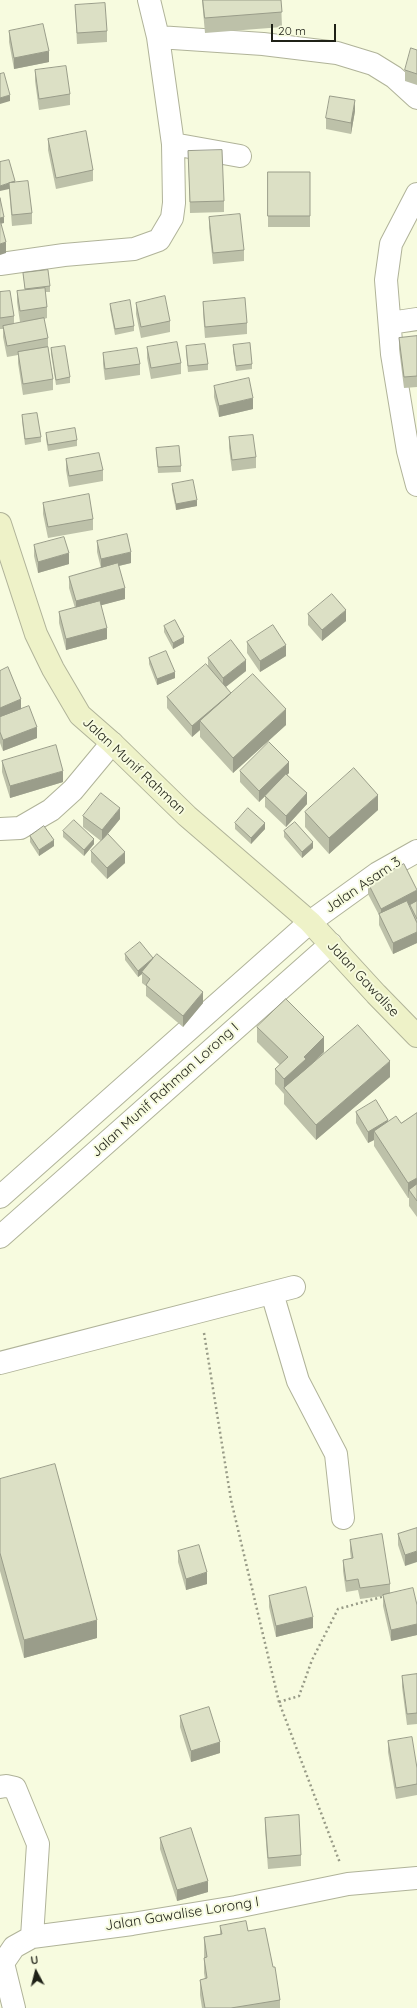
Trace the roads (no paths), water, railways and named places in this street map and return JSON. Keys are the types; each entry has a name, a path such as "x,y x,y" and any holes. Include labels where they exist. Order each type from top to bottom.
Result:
{"street":[{"path":"0,264 64,255 134,249 158,240 172,218 174,203 173,144 158,37 148,0"},
{"path":"158,37 263,44 337,52 373,64 394,77 417,98"},
{"path":"173,144 240,156"},
{"path":"417,194 392,244 386,280 392,354 408,451 417,485"},
{"path":"390,323 417,319"},
{"name":"Jalan Munif Rahman","path":"0,524 36,634 53,669 80,715 112,743 187,816 310,922"},
{"path":"0,829 20,828 51,810 73,790 112,743"},
{"name":"Jalan Asam 3","path":"0,1196 310,922 378,873 417,851"},
{"name":"Jalan Gawalise","path":"310,922 417,1036"},
{"name":"Jalan Munif Rahman Lorong I","path":"0,1237 331,944"},
{"path":"2,1356 200,1311 294,1287"},
{"path":"272,1293 298,1381 336,1454 343,1518"},
{"path":"0,1787 6,1786 15,1788 38,1844 32,1937"},
{"name":"Jalan Gawalise Lorong I","path":"14,2008 3,1963 14,1946 32,1937 132,1924 229,1908 348,1884 417,1878"}]}
